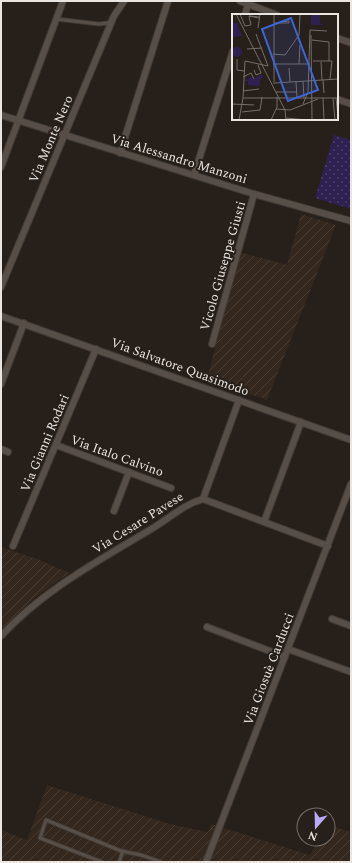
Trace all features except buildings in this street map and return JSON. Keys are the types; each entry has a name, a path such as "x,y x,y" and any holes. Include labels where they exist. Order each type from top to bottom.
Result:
{"street":[{"path":"1,167 63,1"},
{"name":"Via Monte Nero","path":"1,287 114,16 124,1"},
{"path":"120,153 168,1"},
{"path":"240,1 274,14"},
{"path":"245,14 248,4"},
{"path":"338,38 351,43"},
{"path":"194,175 231,62"},
{"path":"338,99 351,104"},
{"name":"Via Alessandro Manzoni","path":"1,115 64,136 254,194 351,221"},
{"name":"Vicolo Giuseppe Giusti","path":"212,344 254,194"},
{"name":"Via Salvatore Quasimodo","path":"1,316 351,440"},
{"path":"1,384 24,323"},
{"name":"Via Gianni Rodari","path":"13,546 96,349"},
{"path":"203,499 239,400"},
{"path":"264,522 301,422"},
{"name":"Via Italo Calvino","path":"56,445 171,488"},
{"path":"1,449 8,452"},
{"path":"114,511 129,472"},
{"name":"Via Giosuè Carducci","path":"206,862 351,484"},
{"name":"Via Cesare Pavese","path":"1,636 40,600 71,577 156,526 191,502 203,499 328,546"},
{"path":"332,619 351,626"},
{"path":"207,627 285,657"},
{"path":"288,648 351,672"}],"lane":[{"path":"56,19 99,24 108,23 114,16"},
{"path":"102,862 40,838 46,820 123,851 161,862"},
{"path":"119,862 123,851"}],"shaded area":[{"path":"334,135 351,140 351,209 315,198"},
{"path":"301,214 336,225 267,400 207,379 240,252 287,265"},
{"path":"1,547 40,560 69,573 38,595 1,629"},
{"path":"47,785 170,824 208,832 211,824 310,855 314,847 336,847 336,827 351,832 351,862 1,862 1,830 27,840"}]}
